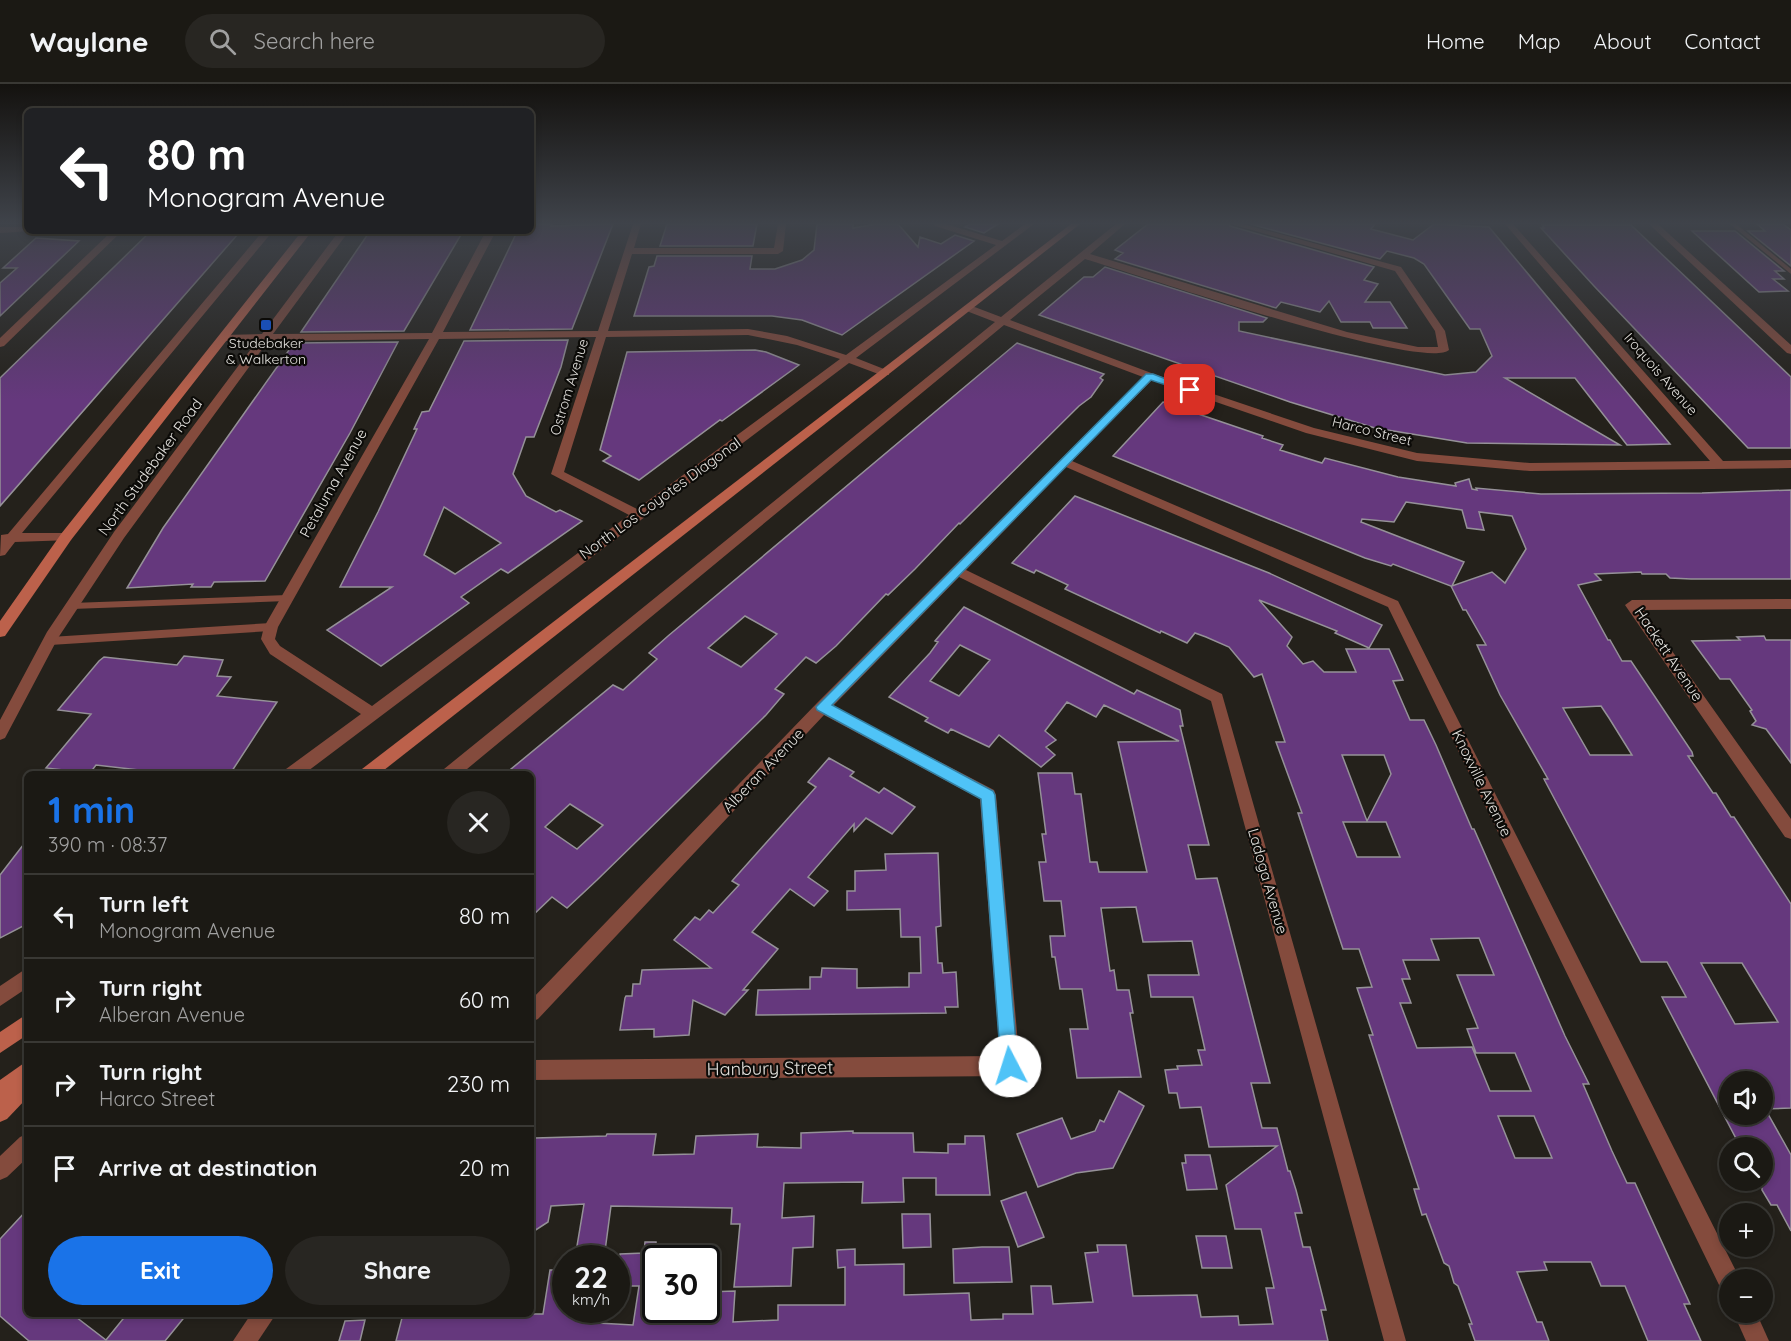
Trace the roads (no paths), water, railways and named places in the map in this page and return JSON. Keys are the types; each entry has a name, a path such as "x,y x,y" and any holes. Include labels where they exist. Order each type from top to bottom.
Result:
{"main road":[{"name":"North Studebaker Road","path":"0,632 66,537 266,283"},
{"path":"372,771 1001,283"},
{"path":"0,1093 24,1073"},
{"path":"0,1112 24,1087"}],"street":[{"path":"0,344 64,283"},
{"path":"0,552 6,538 224,283"},
{"name":"North Studebaker Road","path":"0,734 50,641 119,535 306,283"},
{"name":"Petaluma Avenue","path":"271,627 464,283"},
{"name":"Ostrom Avenue","path":"618,283 557,474 638,514"},
{"name":"North Los Coyotes Diagonal","path":"296,771 950,283"},
{"path":"454,771 1050,283"},
{"path":"1174,283 1345,335 1418,350 1444,350 1440,331 1407,283"},
{"name":"Iroquois Avenue","path":"1560,283 1719,464"},
{"path":"1717,283 1791,351"},
{"name":"Harco Street","path":"968,308 1150,376 1310,431 1417,457 1530,467 1791,464"},
{"path":"223,338 748,332 775,335 885,374"},
{"name":"Alberan Avenue","path":"534,1010 822,707 1150,376"},
{"name":"Knoxville Avenue","path":"1064,462 1393,604 1723,1269"},
{"path":"6,538 66,537"},
{"name":"Ladoga Avenue","path":"958,570 1217,698 1395,1341"},
{"name":"Hackett Avenue","path":"1791,604 1632,605 1791,832"},
{"path":"271,627 268,639 275,650 371,713"},
{"name":"Hanbury Street","path":"534,1070 1010,1066 988,795 822,707"},
{"path":"0,997 24,979"},
{"path":"0,1170 24,1147"},
{"path":"244,1341 263,1317"},
{"path":"1749,1323 1758,1341"}],"lane":[{"path":"72,606 288,598"},
{"path":"50,641 271,627"}],"place":[{"name":"Studebaker & Walkerton","path":"266,325"}]}
